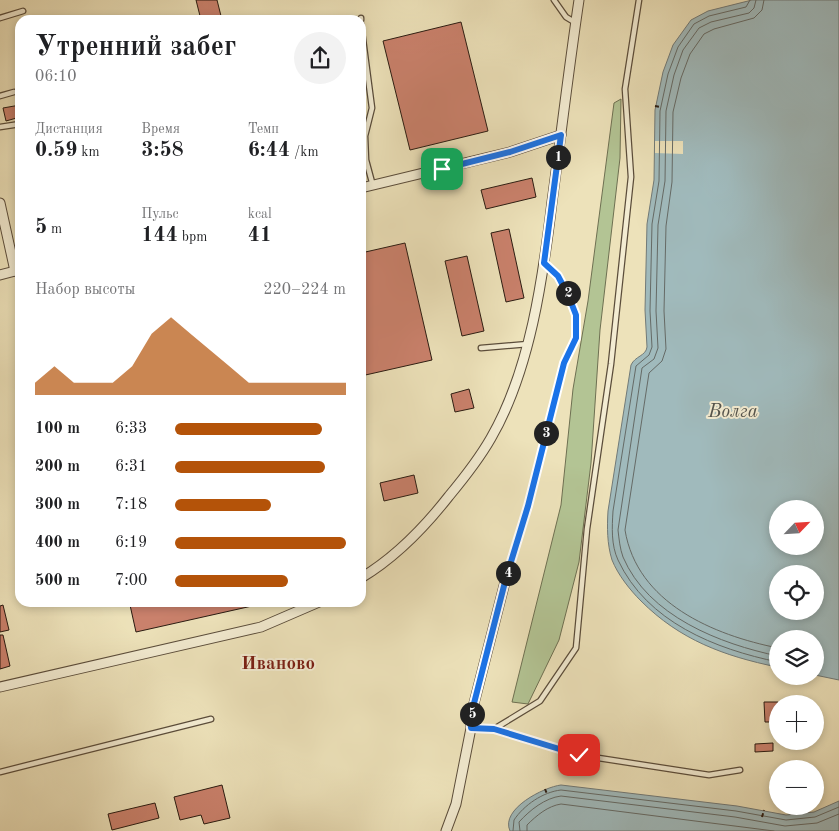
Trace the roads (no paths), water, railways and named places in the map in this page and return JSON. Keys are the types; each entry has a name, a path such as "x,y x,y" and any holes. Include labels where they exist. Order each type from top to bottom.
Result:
{"street":[{"path":"366,574 395,554 428,521 472,467 492,437 513,388 528,344 544,263 579,0"},
{"path":"366,187 510,152 561,135"},
{"path":"0,203 15,259"},
{"path":"0,274 15,271"},
{"path":"446,831 456,804 471,728 470,719 506,578"},
{"path":"0,687 262,627 308,607"}],"lane":[{"path":"554,0 562,13 576,23"},
{"path":"494,729 540,701 576,648 587,529 611,364 631,177 625,89 639,0"},
{"path":"0,18 23,11"},
{"path":"366,62 372,108 366,132"},
{"path":"0,96 14,92"},
{"path":"0,127 15,125"},
{"path":"366,160 373,186"},
{"path":"482,348 528,344"},
{"path":"0,772 211,719"},
{"path":"471,728 494,729 579,755 709,775 740,770"}],"water":[{"name":"Волга","path":"752,0 839,0 839,680 824,677 824,630 769,630 769,665 721,652 687,636 656,615 633,592 615,566 609,548 608,511 631,365 645,352 647,347 645,310 647,224 654,180 655,110 663,72 673,45 691,20 708,11"},
{"path":"561,785 737,806 769,812 769,815 824,815 824,808 839,801 839,831 510,831 511,815 517,807 544,790"}],"district":[{"name":"Иваново","path":"278,664"}]}
